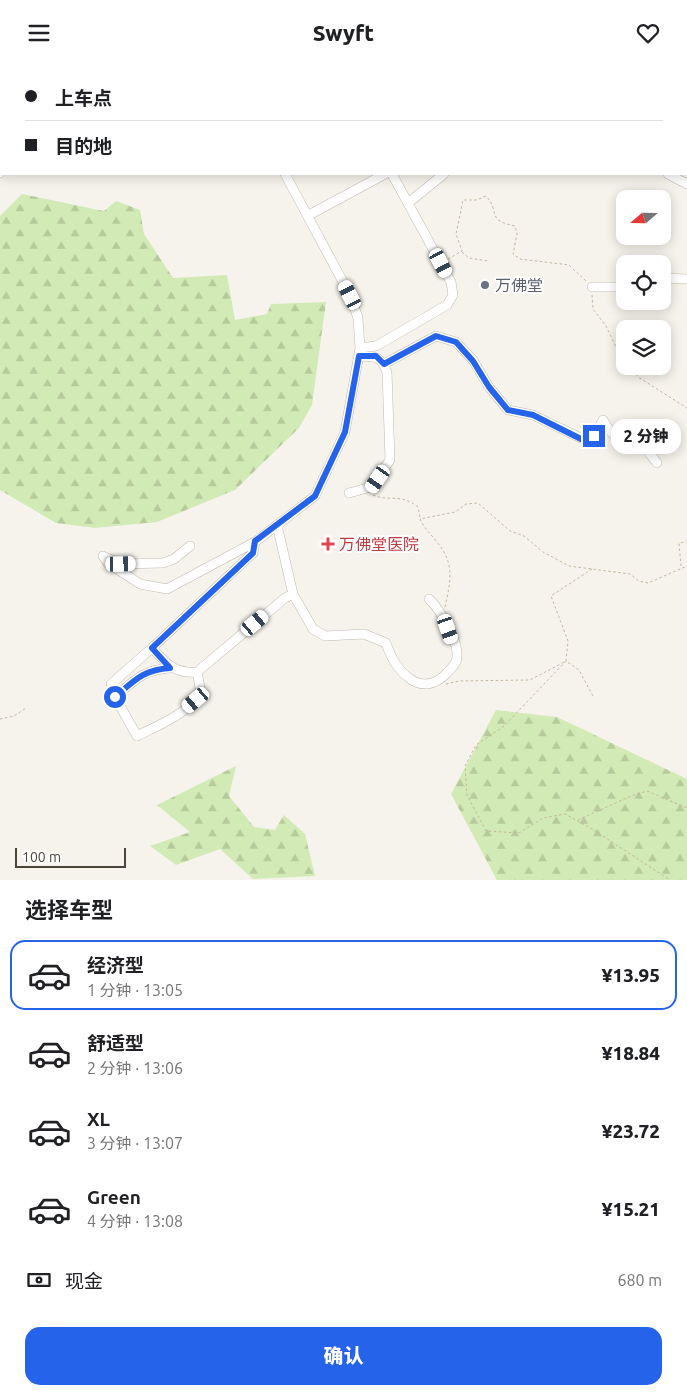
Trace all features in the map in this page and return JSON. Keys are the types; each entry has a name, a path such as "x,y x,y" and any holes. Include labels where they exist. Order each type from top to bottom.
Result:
{"street":[{"path":"190,547 174,559 163,563 121,564 103,556 108,563 140,584 167,589 255,541 315,496 345,432 359,352 358,318 350,295 309,215 286,175"},
{"path":"309,215 384,175"},
{"path":"359,352 376,346 447,305 454,290 393,175"},
{"path":"408,203 443,175"},
{"path":"670,175 687,184"},
{"path":"671,278 687,279"},
{"path":"592,287 616,287"},
{"path":"384,364 436,336 456,342 473,361 489,387 508,410 533,415 585,441 594,436 603,420 609,431 618,441 644,446 658,463"},
{"path":"349,493 371,487 390,460 388,380 384,364 376,356 359,352"},
{"path":"277,525 293,594 313,629 325,636 364,634 386,643 390,653 408,678 422,685 440,680 455,664 458,656 444,615 429,599"},
{"path":"111,684 253,553 255,541"},
{"path":"197,672 201,693 196,700 179,713 137,736 115,697 141,675 152,669 170,668 185,673 197,672 285,598 293,594"},
{"path":"152,648 170,668"}],"path":[{"path":"488,261 469,258 462,251 456,234 463,201 477,200 486,196 491,201 495,218 500,223 515,226 517,234 513,254 520,259 569,265 592,287 592,309 606,326 616,347"},
{"path":"441,263 462,251"},
{"path":"637,375 687,408"},
{"path":"371,487 372,494 376,497 403,498 418,507 420,519 425,529 446,555 451,568 444,615"},
{"path":"420,519 455,513 466,504 478,503 510,531 524,536 543,552 570,566 630,574 639,581 648,583 687,566"},
{"path":"682,567 678,543 687,541"},
{"path":"592,569 551,596 568,641 566,661 503,727 476,745 465,766 467,795 486,831 519,833 543,818 565,814 670,880"},
{"path":"440,680 445,684 459,681 530,680 566,661"},
{"path":"566,661 579,670 594,698"},
{"path":"0,719 14,716 26,708"},
{"path":"577,821 631,796 647,791 687,808"}],"green space":[{"path":"22,194 104,211 116,201 140,210 144,234 173,278 227,275 235,320 267,314 271,304 326,302 312,405 299,428 235,490 157,522 95,528 56,523 0,490 0,216"},
{"path":"496,710 557,717 687,779 687,880 497,880 451,794"},
{"path":"236,766 229,796 254,827 275,830 284,815 305,834 315,876 253,879 220,849 176,865 150,846 190,832 157,805"}],"place":[{"name":"万佛堂","path":"485,285"},
{"name":"万佛堂医院","path":"328,544"}],"route":[{"path":"115,697 141,675 152,669 170,668 152,648 253,553 255,541 315,496 345,432 350,414 359,356 376,356 384,364 436,336 456,342 473,361 489,387 508,410 533,415 585,441 594,436"}]}
